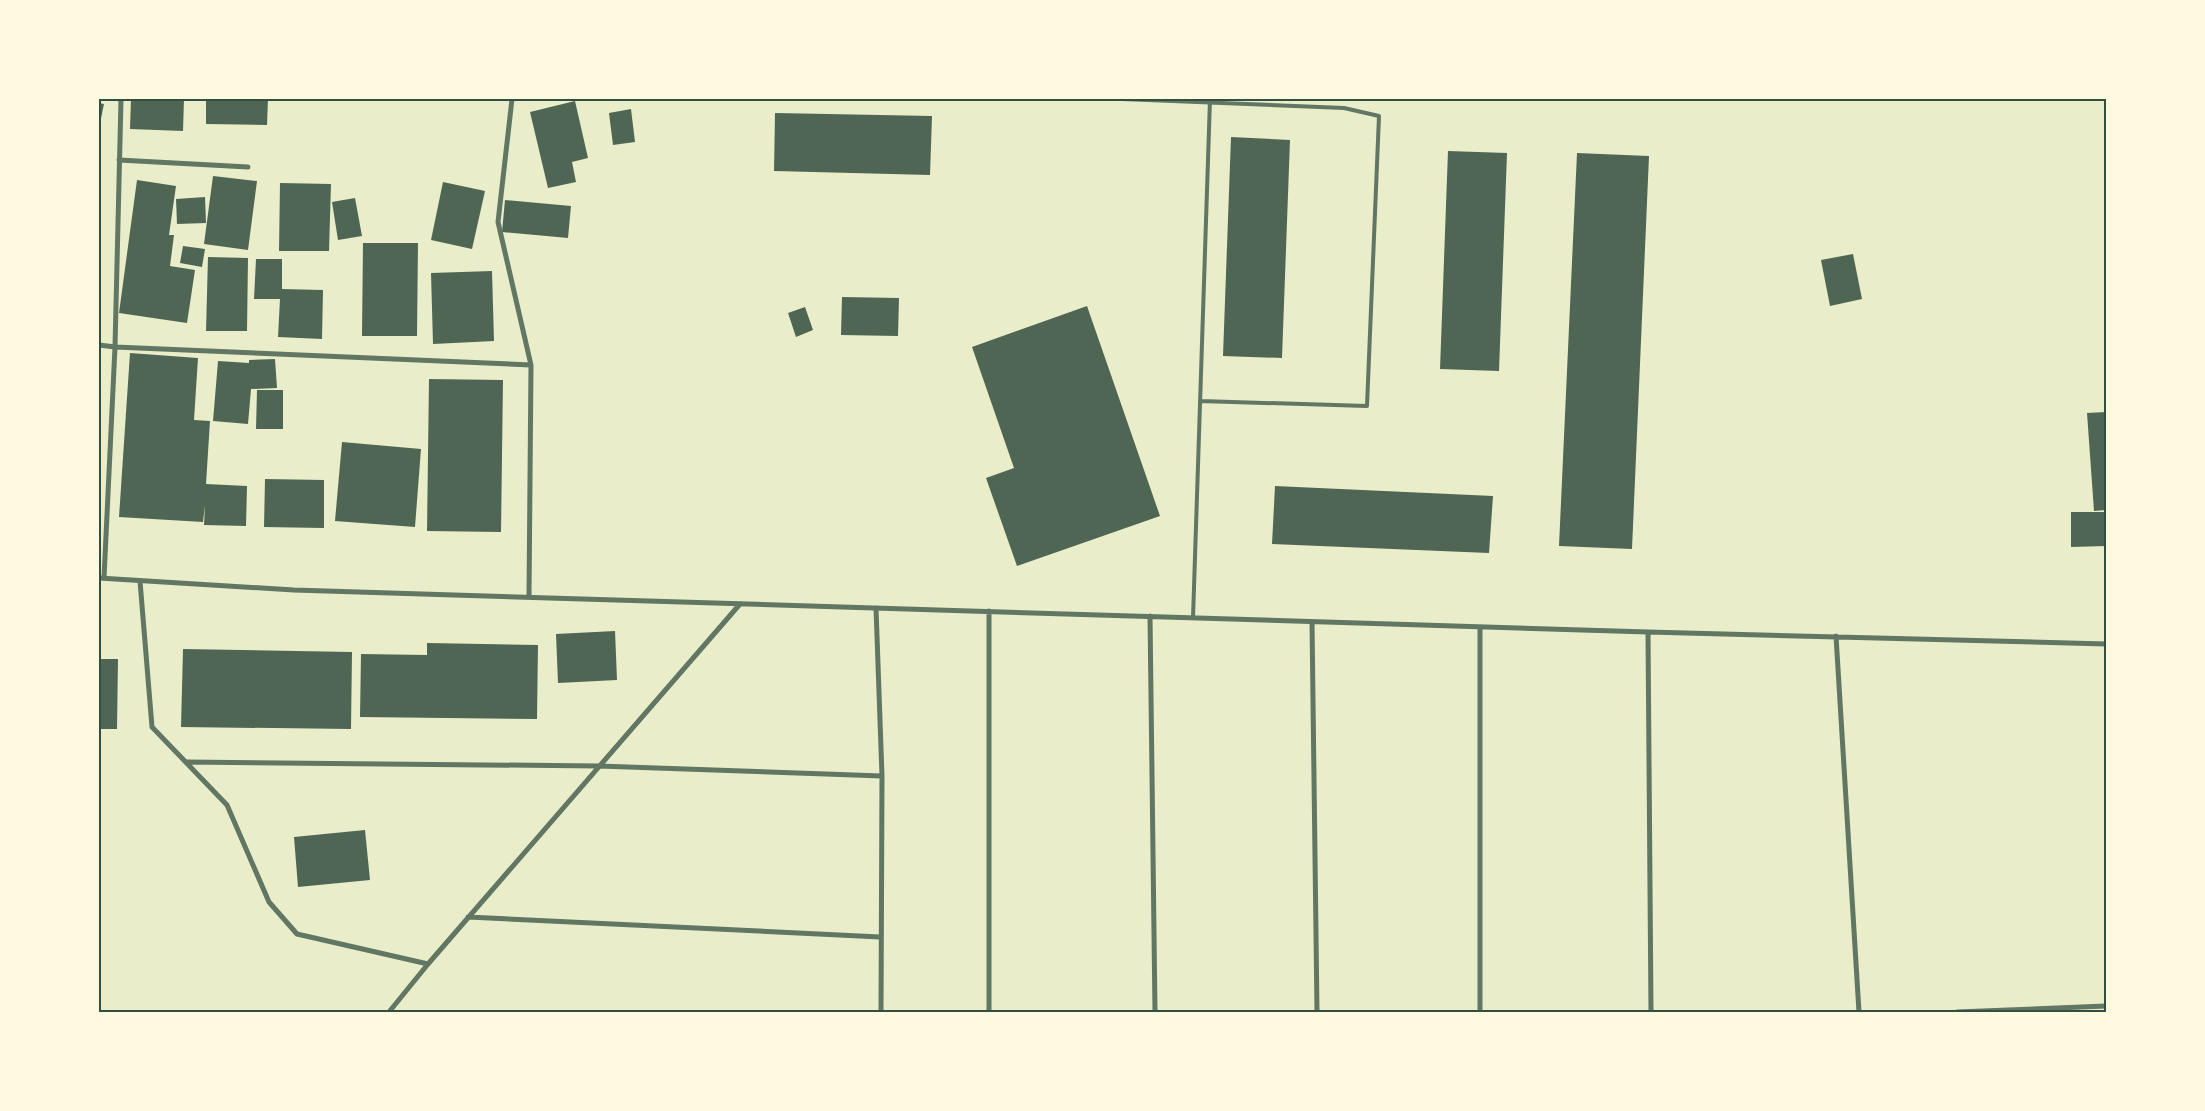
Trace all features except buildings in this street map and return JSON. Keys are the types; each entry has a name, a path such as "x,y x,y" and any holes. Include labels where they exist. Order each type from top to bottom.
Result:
{"street":[{"path":"119,99 121,100 115,347 101,578 294,590 1312,622 2106,644"},
{"path":"512,99 498,222 531,365 529,596"},
{"path":"119,160 248,167"},
{"path":"99,345 531,365"},
{"path":"140,581 152,728 187,762 227,806 269,902 297,934 428,964"},
{"path":"389,1012 468,917 740,604"},
{"path":"876,608 882,776 881,1012"},
{"path":"989,611 989,1012"},
{"path":"1150,616 1155,1012"},
{"path":"1312,622 1318,1012"},
{"path":"1480,627 1480,1012"},
{"path":"1648,632 1651,1012"},
{"path":"1836,636 1859,1012"},
{"path":"187,762 599,766 882,776"},
{"path":"468,917 880,937"},
{"path":"1957,1012 2106,1006"}],"lane":[{"path":"1122,99 1210,100 1344,108 1379,116 1367,406 1200,401"},
{"path":"1193,618 1210,100"}]}
